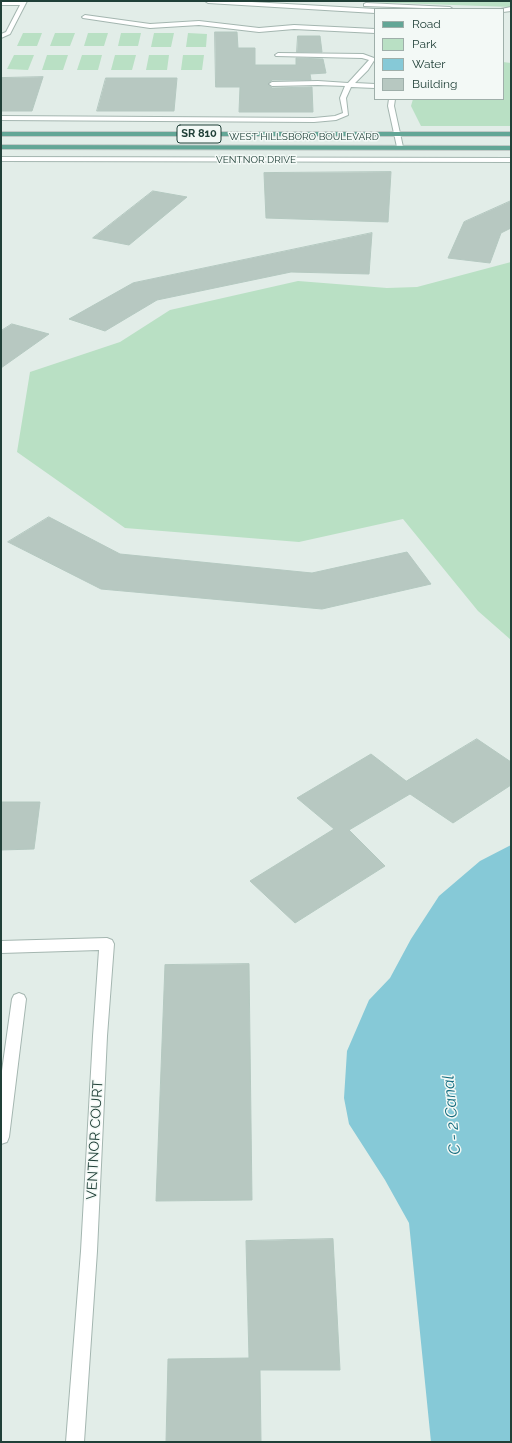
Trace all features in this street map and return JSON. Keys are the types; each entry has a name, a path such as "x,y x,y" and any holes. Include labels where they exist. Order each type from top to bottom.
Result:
{"main road":[{"name":"WEST HILLSBORO BOULEVARD","path":"1,134 511,134"},
{"name":"WEST HILLSBORO BOULEVARD","path":"1,147 511,148"}],"street":[{"path":"208,1 374,11"},
{"path":"289,1 430,8"},
{"path":"1,3 24,2 8,33 1,36"},
{"path":"85,17 150,26 199,23 259,30 294,27 374,30"},
{"path":"288,20 294,27"},
{"path":"1,118 314,120 336,118 346,114 343,96 350,84 370,64 372,59 363,56 278,55"},
{"path":"272,84 350,84 374,86"},
{"path":"392,100 391,106 400,147"},
{"name":"VENTNOR DRIVE","path":"1,159 511,160"},
{"name":"VENTNOR COURT","path":"1,947 107,944 100,1036 89,1251 75,1442"},
{"path":"1,1137 19,999"}],"green space":[{"path":"367,1 511,1 511,7 367,2"},
{"path":"23,33 42,33 37,46 17,46"},
{"path":"55,33 75,33 70,46 50,46"},
{"path":"88,33 108,33 104,46 84,46"},
{"path":"121,33 141,33 138,46 118,46"},
{"path":"154,33 174,33 171,47 151,47"},
{"path":"188,33 207,34 206,47 186,47"},
{"path":"14,55 34,55 28,70 7,69"},
{"path":"47,55 68,55 63,70 42,70"},
{"path":"82,55 102,55 98,70 77,70"},
{"path":"115,55 136,55 132,70 111,70"},
{"path":"149,55 169,55 167,70 146,70"},
{"path":"183,55 204,55 202,70 181,70"},
{"path":"504,62 511,63 511,126 421,126 411,106 413,100 504,100"},
{"path":"511,262 511,640 478,611 403,519 299,542 125,528 17,452 30,372 120,342 170,310 298,281 387,288 417,287"}],"water":[{"name":"C - 2 Canal","path":"511,845 511,1442 431,1442 409,1223 385,1180 349,1124 344,1098 347,1051 369,1000 390,978 411,939 439,896 480,861"}],"building":[{"path":"215,32 237,32 238,48 255,48 255,65 296,65 296,58 323,59 326,73 310,74 311,80 272,80 268,84 272,88 312,87 313,112 239,112 240,87 216,87"},
{"path":"298,36 320,36 322,52 297,52"},
{"path":"43,77 32,111 1,111 1,78"},
{"path":"106,78 177,78 174,111 97,111"},
{"path":"391,172 388,222 266,218 264,173"},
{"path":"153,191 187,197 129,245 93,238"},
{"path":"511,201 511,228 501,233 490,263 448,258 464,222"},
{"path":"372,233 369,274 291,272 157,300 105,331 69,319 133,283"},
{"path":"12,324 49,334 1,368 1,331"},
{"path":"49,517 120,554 312,573 407,552 431,584 322,609 101,589 8,542"},
{"path":"477,739 511,762 511,785 453,823 410,794 349,830 385,866 295,923 250,881 334,829 297,798 371,754 406,781"},
{"path":"1,802 40,802 34,849 1,850"},
{"path":"249,964 252,1200 156,1201 165,965"},
{"path":"333,1239 340,1370 260,1370 261,1442 166,1442 168,1359 249,1358 246,1241"}]}
